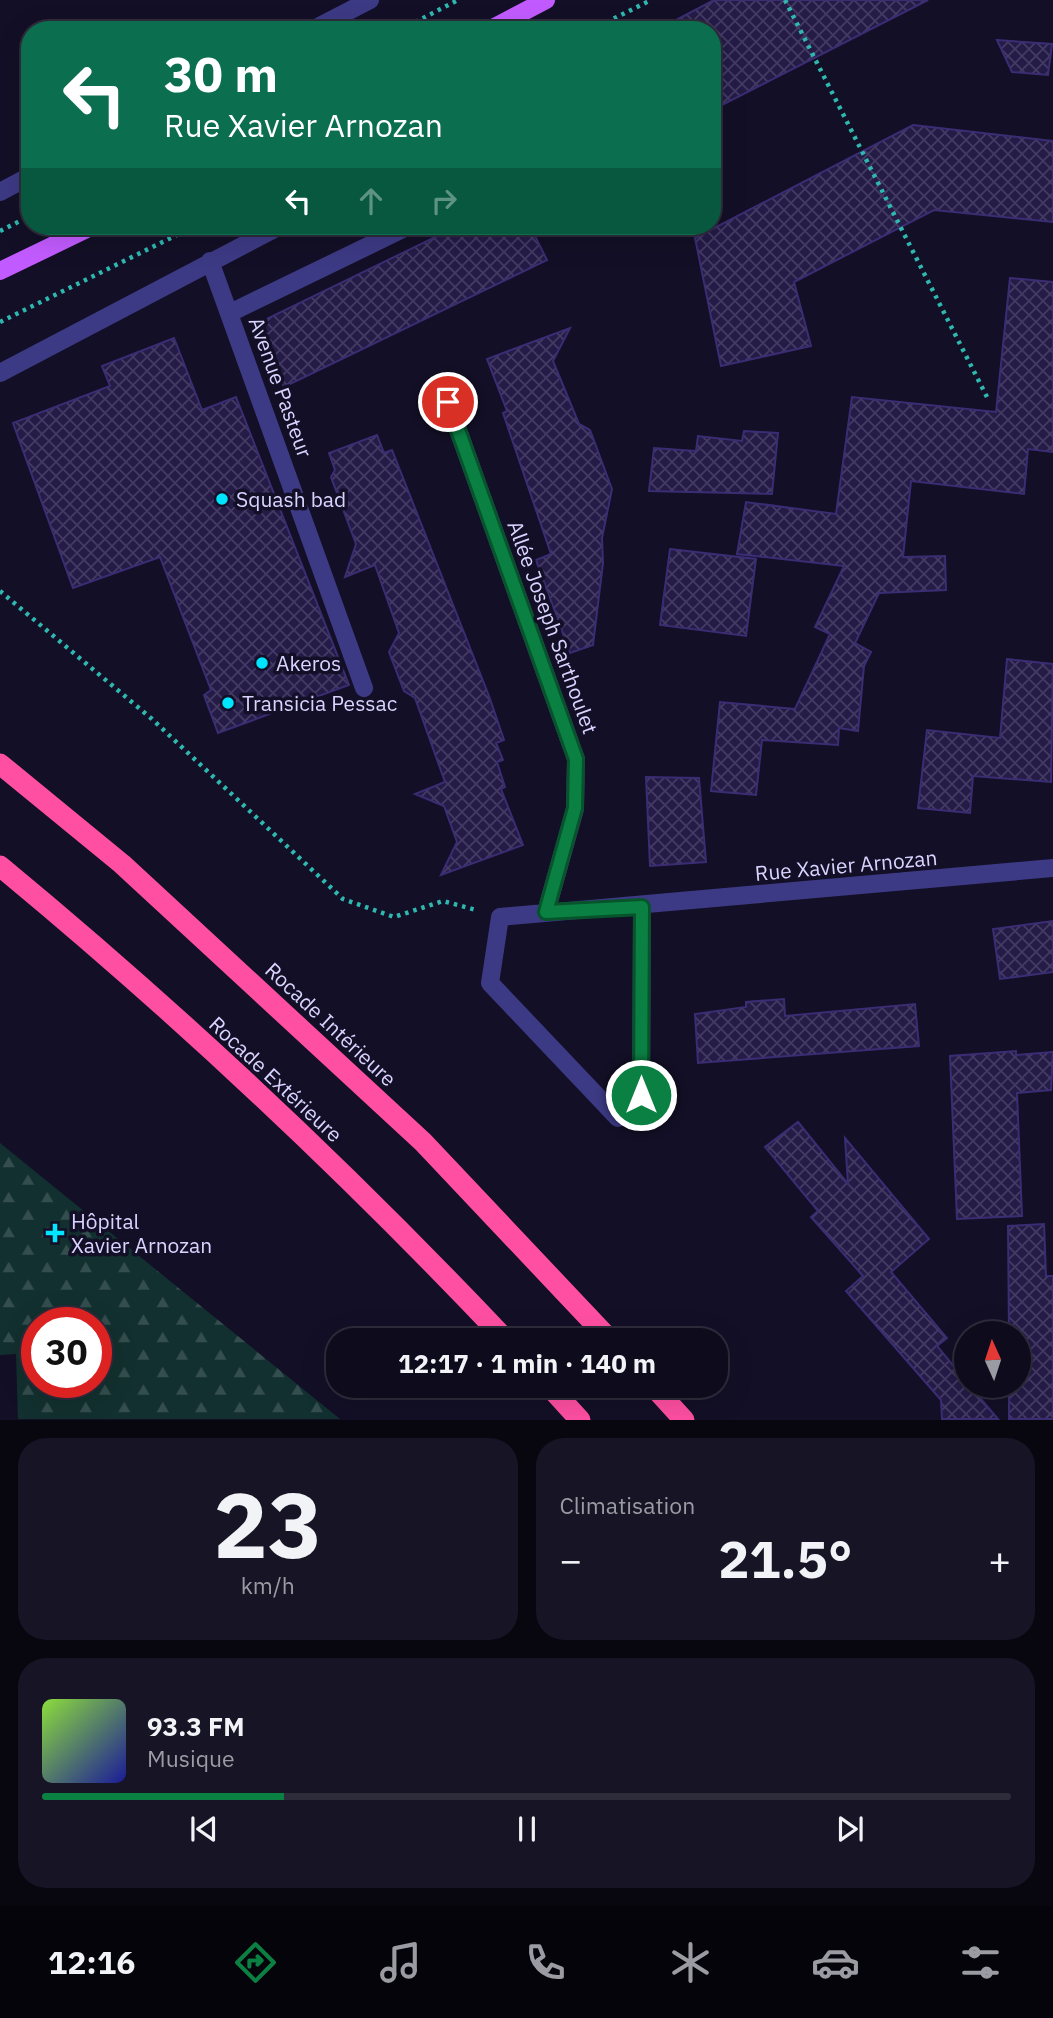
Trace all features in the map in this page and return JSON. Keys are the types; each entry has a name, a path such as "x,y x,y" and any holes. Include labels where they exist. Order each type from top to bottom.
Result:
{"highway":[{"name":"Rocade Intérieure","path":"0,764 122,864 423,1142 599,1328"},
{"name":"Rocade Extérieure","path":"0,866 136,981 404,1233 495,1328"},
{"path":"560,1398 580,1419"},
{"path":"664,1398 684,1419"}],"main road":[{"path":"506,21 546,0"},
{"path":"0,271 74,235"}],"street":[{"path":"329,21 370,0"},
{"path":"0,192 21,181"},
{"path":"0,373 262,235"},
{"path":"230,313 390,235"},
{"name":"Avenue Pasteur","path":"210,261 364,688"},
{"name":"Allée Joseph Sarthoulet","path":"448,402 576,759 575,808 546,912"},
{"name":"Rue Xavier Arnozan","path":"500,917 642,907 1053,868"},
{"path":"500,917 490,983 618,1118 641,1095 642,907"}],"path":[{"path":"417,21 458,0"},
{"path":"610,21 651,0"},
{"path":"785,0 989,401"},
{"path":"0,231 21,220"},
{"path":"0,322 177,235"},
{"path":"0,591 152,719 342,899 394,917 443,901 500,917"}],"green space":[{"name":"Hôpital Xavier Arnozan","path":"0,1143 340,1419 18,1419 16,1354 0,1355"}],"building":[{"path":"714,0 928,0 721,105 721,21 674,21"},
{"path":"997,40 1052,44 1048,75 1012,72"},
{"path":"913,125 1053,141 1053,222 934,210 794,282 811,346 721,366 695,238 701,235 721,235 721,225"},
{"path":"439,235 534,235 547,260 284,387 254,325"},
{"path":"1010,278 1053,282 1053,452 1028,449 1024,494 911,481 903,557 945,556 946,590 879,593 855,643 871,652 864,666 858,731 839,728 838,745 762,740 756,795 711,791 720,702 795,709 830,634 815,627 844,566 737,554 746,502 836,514 852,397 996,412"},
{"path":"570,328 553,361 579,424 590,430 612,489 602,538 603,563 593,645 570,653 536,560 551,554 503,413 507,411 487,359"},
{"path":"174,338 202,410 236,397 349,685 218,733 204,695 211,690 160,557 73,588 13,423 110,386 102,366"},
{"path":"744,431 778,433 772,494 649,491 654,448 696,451 698,436 742,441"},
{"path":"377,435 384,453 392,450 489,696 504,740 496,743 503,760 497,762 505,787 501,789 523,845 441,875 457,842 444,806 415,794 445,782 415,698 404,691 389,652 399,633 375,565 345,577 356,544 331,477 335,470 329,453"},
{"path":"670,549 756,559 746,636 660,625"},
{"path":"1007,659 1053,664 1051,782 973,776 970,813 918,808 927,730 1000,738"},
{"path":"646,777 699,778 706,862 650,866"},
{"path":"1053,921 1053,972 1000,979 993,929"},
{"path":"784,999 785,1016 915,1004 919,1046 698,1063 695,1014 746,1007 746,1002"},
{"path":"1016,1051 1016,1055 1053,1052 1051,1090 1017,1093 1022,1216 957,1219 950,1056"},
{"path":"798,1122 848,1184 845,1138 929,1239 891,1272 947,1338 937,1346 954,1367 954,1398 980,1398 998,1419 942,1419 941,1400 846,1291 863,1276 811,1217 818,1211 765,1147"},
{"path":"1044,1224 1046,1276 1053,1276 1053,1419 1009,1419 1009,1398 1031,1398 1031,1321 1009,1321 1008,1226"}],"place":[{"name":"Squash bad","path":"222,499"},
{"name":"Akeros","path":"262,663"},
{"name":"Transicia Pessac","path":"228,703"},
{"name":"Hôpital Xavier Arnozan","path":"55,1233"}],"route":[{"path":"448,402 576,759 575,808 546,912 642,907 641,1095"}]}
